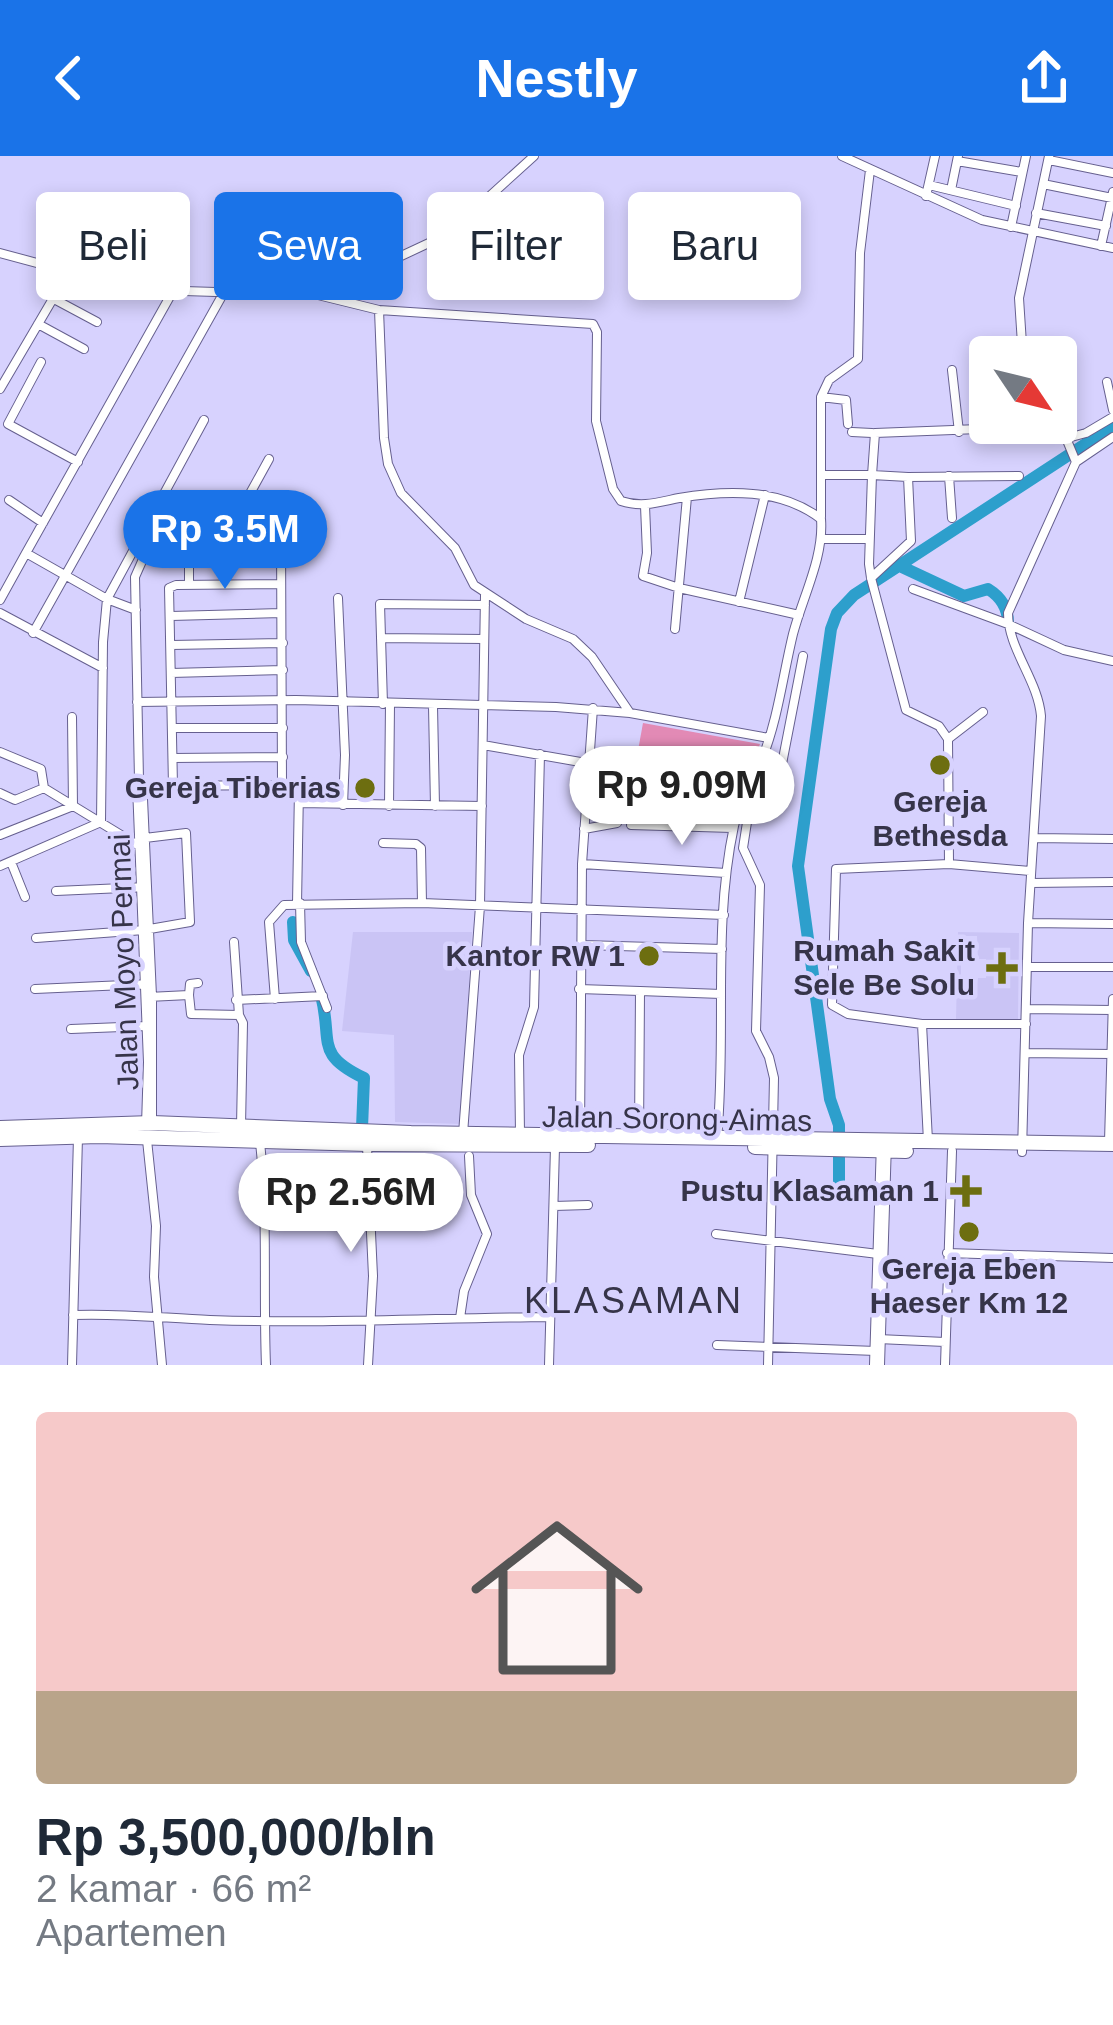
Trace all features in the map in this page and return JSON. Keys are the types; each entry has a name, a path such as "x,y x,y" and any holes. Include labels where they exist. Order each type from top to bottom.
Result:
{"highway":[{"name":"Jalan Sorong-Aimas","path":"149,1133 241,1127 465,1143 520,1133 884,1145"},
{"name":"Jalan Sorong-Aimas","path":"3,1133 100,1129 367,1144 774,1142"},
{"name":"Jalan Sorong-Aimas","path":"3,1133 78,1136 100,1129"},
{"path":"884,1145 1112,1147"},
{"path":"884,1145 952,1151 1022,1147"},
{"path":"877,1352 884,1145"}],"street":[{"path":"403,255 448,234 534,156"},
{"path":"842,156 926,196 1011,227 1113,248"},
{"path":"926,196 935,156"},
{"path":"1011,227 1026,156"},
{"path":"951,190 957,158 1022,172"},
{"path":"1021,336 1019,318 1032,232 1049,158 1113,173"},
{"path":"716,1139 723,1061 726,874 743,796 769,738 823,539 821,397 829,380 859,358 860,253 870,170"},
{"path":"928,184 1016,206"},
{"path":"1043,184 1112,195 1101,246"},
{"path":"1036,213 1106,226"},
{"path":"0,253 36,262"},
{"path":"0,389 53,300"},
{"path":"58,300 97,322"},
{"path":"0,600 168,300"},
{"path":"33,633 220,300"},
{"path":"338,300 379,310 593,323 597,332 596,421 613,489 621,501 645,506 687,497 764,495 795,504 821,519"},
{"path":"379,310 384,438 394,481 454,548 485,600 480,906 465,1143 471,1195 487,1234 464,1291 460,1318"},
{"path":"38,324 84,349"},
{"path":"41,362 8,424 76,466"},
{"path":"952,370 958,432"},
{"path":"1077,435 1113,413 1107,382"},
{"path":"821,397 846,400 850,428 874,434 969,431"},
{"path":"101,822 107,599 155,526 204,420"},
{"path":"874,434 872,581 906,710 939,726 948,739 949,864"},
{"path":"1022,1147 1040,705 1008,624 1008,613 1073,456 1113,436"},
{"path":"1067,444 1073,456"},
{"path":"238,529 247,499 269,459"},
{"path":"821,475 1019,476"},
{"path":"949,476 952,518"},
{"path":"872,581 910,541 908,477"},
{"path":"740,602 764,495"},
{"path":"675,629 687,497"},
{"path":"9,500 43,523"},
{"path":"645,506 647,554 642,574 679,588 799,615"},
{"path":"155,526 279,530 282,785"},
{"name":"Jalan Moyo Permai","path":"149,1133 149,984 136,610 137,567 155,526"},
{"path":"823,539 869,539"},
{"path":"26,553 136,610"},
{"path":"189,585 189,562 194,556 280,557"},
{"path":"173,786 169,588 280,584"},
{"path":"913,589 1082,656 1113,661"},
{"path":"338,598 343,805"},
{"path":"389,806 380,604 485,600 573,638 592,657 630,713"},
{"path":"0,613 103,668"},
{"path":"170,616 281,613"},
{"path":"381,638 484,639"},
{"path":"172,645 283,643"},
{"path":"768,1365 773,1066 756,1031 760,885 743,848 750,803 770,790 784,760 803,656"},
{"path":"171,673 283,670"},
{"path":"137,702 593,708 769,738"},
{"path":"433,705 435,806"},
{"path":"580,1136 582,864 593,708"},
{"path":"948,739 982,712"},
{"path":"72,717 73,805"},
{"path":"173,728 283,728"},
{"path":"482,745 586,763"},
{"path":"0,752 41,769 44,788"},
{"path":"520,1133 519,1055 534,1007 540,754"},
{"path":"173,758 283,757"},
{"path":"139,784 299,789 301,942 327,1008"},
{"path":"36,938 190,922 185,832 143,845 44,788"},
{"path":"0,793 15,800 44,788"},
{"path":"585,788 743,796"},
{"path":"299,803 482,806"},
{"path":"0,835 73,805"},
{"path":"0,866 101,822"},
{"path":"584,829 617,823"},
{"path":"632,825 734,828"},
{"path":"1034,838 1113,839"},
{"path":"383,843 421,848 422,903"},
{"path":"11,862 25,897"},
{"path":"582,864 726,874"},
{"path":"1026,1024 922,1024 848,1014 832,1005 836,869 949,864 1030,871"},
{"path":"1031,883 1113,882"},
{"path":"56,891 144,887"},
{"path":"275,999 269,922 284,905 422,903 724,915"},
{"path":"1028,922 1113,924"},
{"path":"234,942 236,1000 243,1023 241,1127"},
{"path":"583,944 722,949"},
{"path":"1027,968 1113,967"},
{"path":"197,982 189,985 191,1014 239,1015"},
{"path":"35,989 149,984"},
{"path":"579,989 721,994"},
{"path":"639,1137 640,991"},
{"path":"149,997 189,995"},
{"path":"236,1000 321,996"},
{"name":"Jalan Moyo Permai","path":"149,997 149,1133"},
{"path":"1112,1147 1113,999"},
{"path":"1026,1009 1113,1010"},
{"path":"922,1024 928,1142"},
{"path":"71,1029 147,1027"},
{"path":"1025,1053 1112,1054"},
{"path":"149,1133 162,1365"},
{"path":"72,1365 78,1136"},
{"path":"260,1140 266,1216 266,1365"},
{"path":"367,1144 373,1247 368,1365"},
{"path":"549,1365 555,1145"},
{"path":"945,1365 952,1151"},
{"path":"554,1206 588,1205"},
{"path":"716,1234 880,1254"},
{"path":"947,1253 1113,1258"},
{"path":"73,1315 117,1312 369,1322 550,1317"},
{"path":"717,1346 877,1352 945,1342"}],"shaded area":[{"path":"643,723 760,744 750,771 637,756"},
{"path":"353,932 472,932 461,1124 395,1122 394,1035 342,1031"},
{"name":"Rumah Sakit Sele Be Solu","path":"958,932 1019,933 1018,1020 956,1019","holes":["961,936 977,936 978,959 986,959 986,978 978,978 977,984 961,983"]}],"waterway":[{"path":"839,1181 839,1125 830,1099 798,866 831,629 837,613 854,595 1113,426"},
{"path":"902,567 964,596 988,589 1003,603 1008,623"},
{"path":"293,922 294,940 311,971"},
{"path":"321,995 332,1054 364,1078 362,1128"}],"place":[{"name":"Gereja Bethesda","path":"940,765"},
{"name":"Gereja Tiberias","path":"365,788"},
{"name":"Kantor RW 1","path":"649,956"},
{"name":"Rumah Sakit Sele Be Solu","path":"1002,968"},
{"name":"Pustu Klasaman 1","path":"966,1191"},
{"name":"Gereja Eben Haeser Km 12","path":"969,1232"}],"district":[{"name":"KLASAMAN","path":"634,1300"}]}
